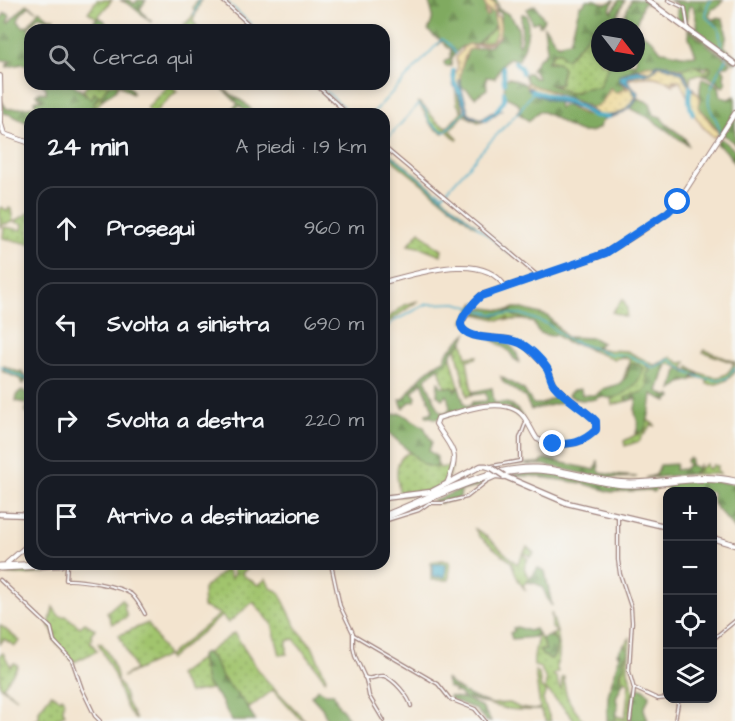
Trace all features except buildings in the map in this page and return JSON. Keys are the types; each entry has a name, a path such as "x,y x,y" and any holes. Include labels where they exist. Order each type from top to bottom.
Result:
{"highway":[{"path":"390,513 483,475 515,467 547,467 621,481 697,475 735,481"},
{"path":"2,568 24,565"},
{"path":"2,568 24,567"}],"main road":[{"path":"647,0 735,64"},
{"path":"390,497 426,494 481,466 491,468 504,476 567,502 663,526"},
{"path":"0,514 24,515"},
{"path":"717,540 735,545"}],"street":[{"path":"222,0 248,24"},
{"path":"668,0 685,8 689,30"},
{"path":"0,76 2,133 24,141"},
{"path":"322,90 341,108"},
{"path":"447,484 454,456 451,445 436,426 437,418 471,407 501,406 519,412 537,440 553,444 581,442 597,428 596,421 555,386 548,369 525,346 509,339 475,336 463,329 461,323 472,304 481,296 536,274 608,252 668,211 678,202 735,113"},
{"path":"390,152 536,274"},
{"path":"390,281 437,269 464,266 496,276 505,286"},
{"path":"491,468 520,461 520,438 526,422"},
{"path":"390,519 419,510 429,503 442,503 467,497 483,483 496,477 517,481"},
{"path":"618,515 618,560 620,574 631,607 632,622 629,671 634,688 630,721"},
{"path":"2,568 24,548"},
{"path":"65,570 66,580 84,580 127,592 138,602 145,614"},
{"path":"332,570 340,606 354,635 354,650 369,696 384,721"},
{"path":"0,580 51,628 54,641 72,660 82,689 95,716 100,721"},
{"path":"717,636 735,621"},
{"path":"354,635 438,684 450,699 475,709 485,721"},
{"path":"364,677 371,679 382,676 390,679 407,697 411,706"},
{"path":"634,688 654,698 663,699"},
{"path":"675,721 678,703"}],"green space":[{"path":"97,0 112,0 97,18 88,12"},
{"path":"120,0 130,0 134,4 138,0 146,0 140,9 148,19 152,20 151,22 129,4"},
{"path":"197,0 201,0 193,21 195,24 185,24 195,11 193,8"},
{"path":"430,0 483,0 486,7 485,13 489,15 488,9 494,13 495,23 492,30 476,44 461,47 452,58 451,66 445,66 444,62 450,58 451,48 448,48 442,41 439,44 440,39 428,30 432,16"},
{"path":"491,0 496,0 498,9 515,21 519,45 522,37 522,14 526,15 527,38 519,60 509,58 501,66 495,78 486,77 487,89 475,97 462,88 459,75 468,50 489,46 499,38 500,17 502,16 500,12 496,12 497,6"},
{"path":"586,0 606,4 614,0 610,9 612,12 619,0 625,0 617,16 620,18 591,18 590,33 567,59 563,58 560,52 554,52 547,62 558,62 563,69 561,84 551,85 568,93 599,87 605,72 626,72 620,74 620,81 628,89 616,93 610,88 604,102 592,108 552,91 532,86 527,82 524,74 529,73 534,78 538,78 535,71 531,70 539,57 543,56 547,50 544,27 559,45 570,41 580,5"},
{"path":"631,0 643,0 654,5 643,3 638,18 624,18"},
{"path":"669,0 686,2 723,0 718,7 712,9 709,16 712,20 719,17 723,19 727,36 724,46 735,56 735,63 689,28 698,27 693,6 689,6 686,26 677,19 677,4"},
{"path":"27,4 36,10 29,6 20,15 18,21 24,27 24,64 7,67 7,64 13,61 0,60 0,20 5,13 10,16 8,23"},
{"path":"535,5 544,19 541,25 539,21 532,23 527,9"},
{"path":"39,10 49,18 54,18 54,22 57,24 50,24 50,20 39,16 30,24"},
{"path":"98,17 106,24 92,24"},
{"path":"495,23 496,35 493,40 476,44 492,30"},
{"path":"591,27 591,72 605,72 599,87 568,93 553,85 559,85 563,69 553,61 547,61 556,51 561,52 563,58 567,59 586,37"},
{"path":"688,30 731,63 728,66 721,66 725,72 726,83 723,87 708,76 702,75 709,73 711,68 709,66 702,68 693,65 682,69 660,64 645,66 645,35 661,51 685,56 696,55"},
{"path":"693,65 705,71 709,66 711,68 709,73 691,76 690,84 682,69"},
{"path":"509,78 523,83 537,95 558,102 559,108 566,105 585,114 606,118 599,128 590,132 575,130 547,113 539,111 529,121 517,112 520,108 518,103 504,96 505,79"},
{"path":"702,79 719,86 721,97 728,99 735,96 735,112 721,134 698,106"},
{"path":"455,86 465,112 483,121 478,122 464,115 450,130 458,138 457,140 445,129 443,133 433,127 417,102 438,123 448,127 462,111 457,104"},
{"path":"46,90 80,90 91,99 95,93 99,95 94,103 95,106 91,108 24,108 24,121 3,113 2,102 7,109 37,106 34,102 42,100 36,94 46,93"},
{"path":"83,90 106,90 101,98 103,99 96,108 91,108 98,98 93,97 91,100"},
{"path":"105,90 115,91 103,99 101,96"},
{"path":"164,90 177,91 159,108 147,108"},
{"path":"224,90 250,108 240,106 233,108 238,104"},
{"path":"638,98 650,103 654,115 661,117 667,125 684,137 688,145 646,116 631,109"},
{"path":"735,114 735,144 723,134"},
{"path":"720,138 735,150 735,164 726,151 716,144"},
{"path":"390,153 476,225 475,226 395,162"},
{"path":"0,208 7,211 11,209 13,222 3,223 0,227"},
{"path":"24,216 24,243 3,238 4,227 22,230 23,224 14,222"},
{"path":"420,231 434,245 442,249 441,255 408,245"},
{"path":"623,299 627,309 626,317 612,312"},
{"path":"418,301 390,321 390,316 405,305"},
{"path":"475,303 477,308 510,310 496,316 472,312 463,323"},
{"path":"514,308 512,310 514,316 525,320 506,320 508,318 499,320 476,314 480,312 496,316"},
{"path":"514,308 548,316 566,337 593,338 602,343 590,350 581,345 567,343 555,334 553,336 543,334 537,330 534,323 512,315 510,312"},
{"path":"467,333 446,362 425,379 440,412 446,413 450,408 447,395 442,399 437,395 438,382 442,387 453,387 455,391 459,387 467,406 472,402 487,401 486,393 471,395 473,392 492,388 494,403 512,406 519,411 524,420 509,411 512,408 480,405 436,419 427,417 426,414 433,410 422,382 412,392 416,397 415,401 403,408 400,400 405,398 427,371 444,360 448,351"},
{"path":"491,339 510,346 519,362 509,351"},
{"path":"463,342 467,357 477,356 467,360 472,392 467,396 456,348"},
{"path":"594,347 627,351 656,366 648,365 650,371 646,374 648,386 646,389 625,398 627,401 612,405 611,399 627,391 636,383 643,368 634,362 629,366 627,376 623,380 630,359 622,357 614,359 590,350"},
{"path":"705,350 735,362 735,372 726,380 715,384 707,384 707,380 699,377 693,379 700,373 720,377 728,373 734,363 703,352"},
{"path":"451,357 459,387 455,391 453,387 445,387 439,368"},
{"path":"672,357 680,363 686,362 684,369 689,370 689,366 693,370 685,373 681,368 668,363 666,367 660,363"},
{"path":"634,362 643,368 642,373 636,384 620,395 585,400 568,395 573,390 581,389 582,395 596,395 603,389 619,384 627,376 630,364"},
{"path":"660,363 666,367 658,391 672,397 667,401 652,394 645,429 643,432 636,433 638,425 635,412 636,398 627,401 625,398 646,389 648,381 646,374 650,371 646,365 652,367"},
{"path":"4,366 18,372 22,371 24,384 20,379 2,371"},
{"path":"682,368 685,373 693,370 700,374 695,374 692,380 681,383 672,390 677,370"},
{"path":"501,377 524,390 533,404 542,404 557,396 564,399 560,403 531,410 525,397 503,382"},
{"path":"22,390 24,391 24,403 16,401 17,394"},
{"path":"401,413 424,427 432,442 429,451 437,457 437,468 424,465 390,434 390,414"},
{"path":"648,420 656,426 651,425 640,441 625,446 624,441 645,430"},
{"path":"411,452 424,465 436,467 437,463 440,468 450,466 452,468 448,477 438,487 425,492 400,496 398,464 400,459"},
{"path":"544,459 595,470 598,460 599,472 637,477 604,478 545,465 515,464 541,463"},
{"path":"691,459 690,465 696,469 699,465 699,470 692,474 645,478 656,475 660,465 676,464 675,470 684,469 688,465 686,461"},
{"path":"706,464 707,469 712,465 718,466 716,469 720,474 692,474"},
{"path":"540,471 605,484 692,479 735,484 735,529 717,509 717,487 663,487 653,492 651,490 611,492 582,483 532,476 513,476 515,479 507,475"},
{"path":"492,478 479,486 461,491 460,498 441,503 433,501 473,484"},
{"path":"475,529 517,564 527,547 534,553 530,557 526,553 524,556 528,559 524,568 528,576 532,578 523,585 526,591 518,580 511,562 479,536"},
{"path":"442,560 450,562 449,580 431,580 431,562"},
{"path":"538,568 545,571 552,606 542,587 527,582"},
{"path":"3,570 66,570 16,575 0,573"},
{"path":"225,570 228,570 231,578 234,574 233,570 246,570 242,573 243,575 258,585 266,579 271,588 279,592 298,630 312,646 325,680 294,639 287,641 287,654 280,655 272,624 253,602 228,623 222,616 169,659 168,656 220,614 203,607 203,589"},
{"path":"122,599 127,617 112,624 107,612"},
{"path":"53,607 59,615 66,616 80,627 85,623 95,629 90,641 97,651 74,662 55,641 53,631 49,626"},
{"path":"551,612 555,625 557,632 552,628"},
{"path":"148,623 167,656 122,677 135,670 119,635"},
{"path":"0,625 20,641 15,646 4,639 0,644"},
{"path":"513,628 529,631 535,629 538,634 535,637 512,639 510,633 514,631"},
{"path":"557,632 559,653 556,666 558,672 553,675 557,678 561,689 562,677 564,677 565,690 570,701 584,721 574,721 546,690 543,700 551,721 546,721 540,710 534,710 540,708 535,671 539,674 541,688 545,690 546,680 541,668 534,666 538,633 546,648 546,650 541,650 542,655 551,659 555,655 557,644 553,636 549,636"},
{"path":"234,633 261,674 306,721 297,716 273,690 248,709 229,686 207,653"},
{"path":"549,636 554,638 557,644 555,655 551,659 542,655 539,650 546,650 541,639"},
{"path":"630,638 628,670 633,689 629,721 615,721 615,716 625,718 629,684 626,680 623,682 621,672 627,656 624,645"},
{"path":"98,643 101,643 109,656 117,681 122,687 136,720 125,704"},
{"path":"624,645 628,653 623,659 624,666 620,674 623,682 616,698 618,707 615,721 607,721 608,695 620,654 617,653"},
{"path":"205,652 213,659 223,679 244,702 256,721 232,721 220,699 206,683 201,656"},
{"path":"3,653 11,667 14,663 18,666 3,687 17,698 2,688 0,684 0,655"},
{"path":"201,658 205,678 211,689 189,693 178,675"},
{"path":"446,679 465,693 488,703 468,700 482,707 491,721 486,721 475,709 450,699 449,696 464,699 448,687"},
{"path":"638,687 650,695 644,709 648,721 632,721 631,718 634,693"},
{"path":"318,689 325,693 333,693 339,706 351,721 327,720 322,708 311,696"},
{"path":"51,694 64,699 65,714 54,721 32,721 39,719 39,710"},
{"path":"510,703 520,708 534,710 514,710 488,704"}],"sand":[{"path":"483,0 490,0 496,5 494,7 496,16 500,23 499,35 496,39 491,42 486,44 473,45 492,41 496,33 494,13 488,9 489,15 486,16"},
{"path":"469,44 476,48 468,50 464,61 460,76 460,93 452,73 454,75 458,68 457,56 462,48"},
{"path":"666,64 682,69 690,86 689,89 693,90 692,87 700,97 698,106 720,135 713,137 702,126 691,110 688,97 679,80 672,80 678,83 672,82 673,85 662,79 651,77 628,79 649,72 645,71 646,65"},
{"path":"620,81 632,88 636,97 621,112 598,116 582,113 568,106 596,115 589,108 600,104 610,88 616,93 628,89"},
{"path":"527,82 552,92 560,97 558,99 563,100 542,96 532,88 527,88"}],"water":[{"path":"660,64 668,65 683,71 693,90 689,89 690,86 683,74 659,65 656,69 649,73 628,77 628,81 638,93 637,98 626,110 616,116 606,118 606,115 615,115 625,110 636,97 632,88 620,81 619,76 629,72 649,72 658,66 653,66"},
{"path":"459,79 469,114 481,119 496,110 501,110 486,121 469,116 453,84 453,81 460,92"},
{"path":"529,87 543,97 580,104 598,115 566,105 575,105 573,104 544,98 528,89"},
{"path":"433,564 446,564 445,577 432,577"}],"waterway":[{"path":"194,15 199,0"},
{"path":"225,0 251,24"},
{"path":"711,0 707,6 706,17 719,29 721,46 726,56"},
{"path":"399,86 442,39 456,54"},
{"path":"719,135 719,126 710,108 709,100 714,81 726,59"},
{"path":"515,62 521,68 522,73"},
{"path":"503,67 504,83"},
{"path":"453,71 454,82 459,92"},
{"path":"378,108 398,86"},
{"path":"690,87 689,98 693,114"},
{"path":"325,90 344,108"},
{"path":"532,91 567,100 594,116 608,117"},
{"path":"496,111 504,101 504,92"},
{"path":"476,157 520,110 533,92"},
{"path":"418,104 426,110 432,124 445,132 467,109"},
{"path":"390,135 418,105"},
{"path":"390,154 510,254"},
{"path":"438,191 443,195 476,158"},
{"path":"390,325 427,304 457,303 492,314 521,314 547,324 568,340 611,354 628,355 654,368 670,359 686,372 716,380 727,378 735,367"},
{"path":"0,366 24,378"}],"route":[{"path":"553,444 584,441 596,430 596,421 555,386 548,369 529,349 509,339 473,336 463,329 462,320 481,296 606,253 668,212 678,202"}]}
